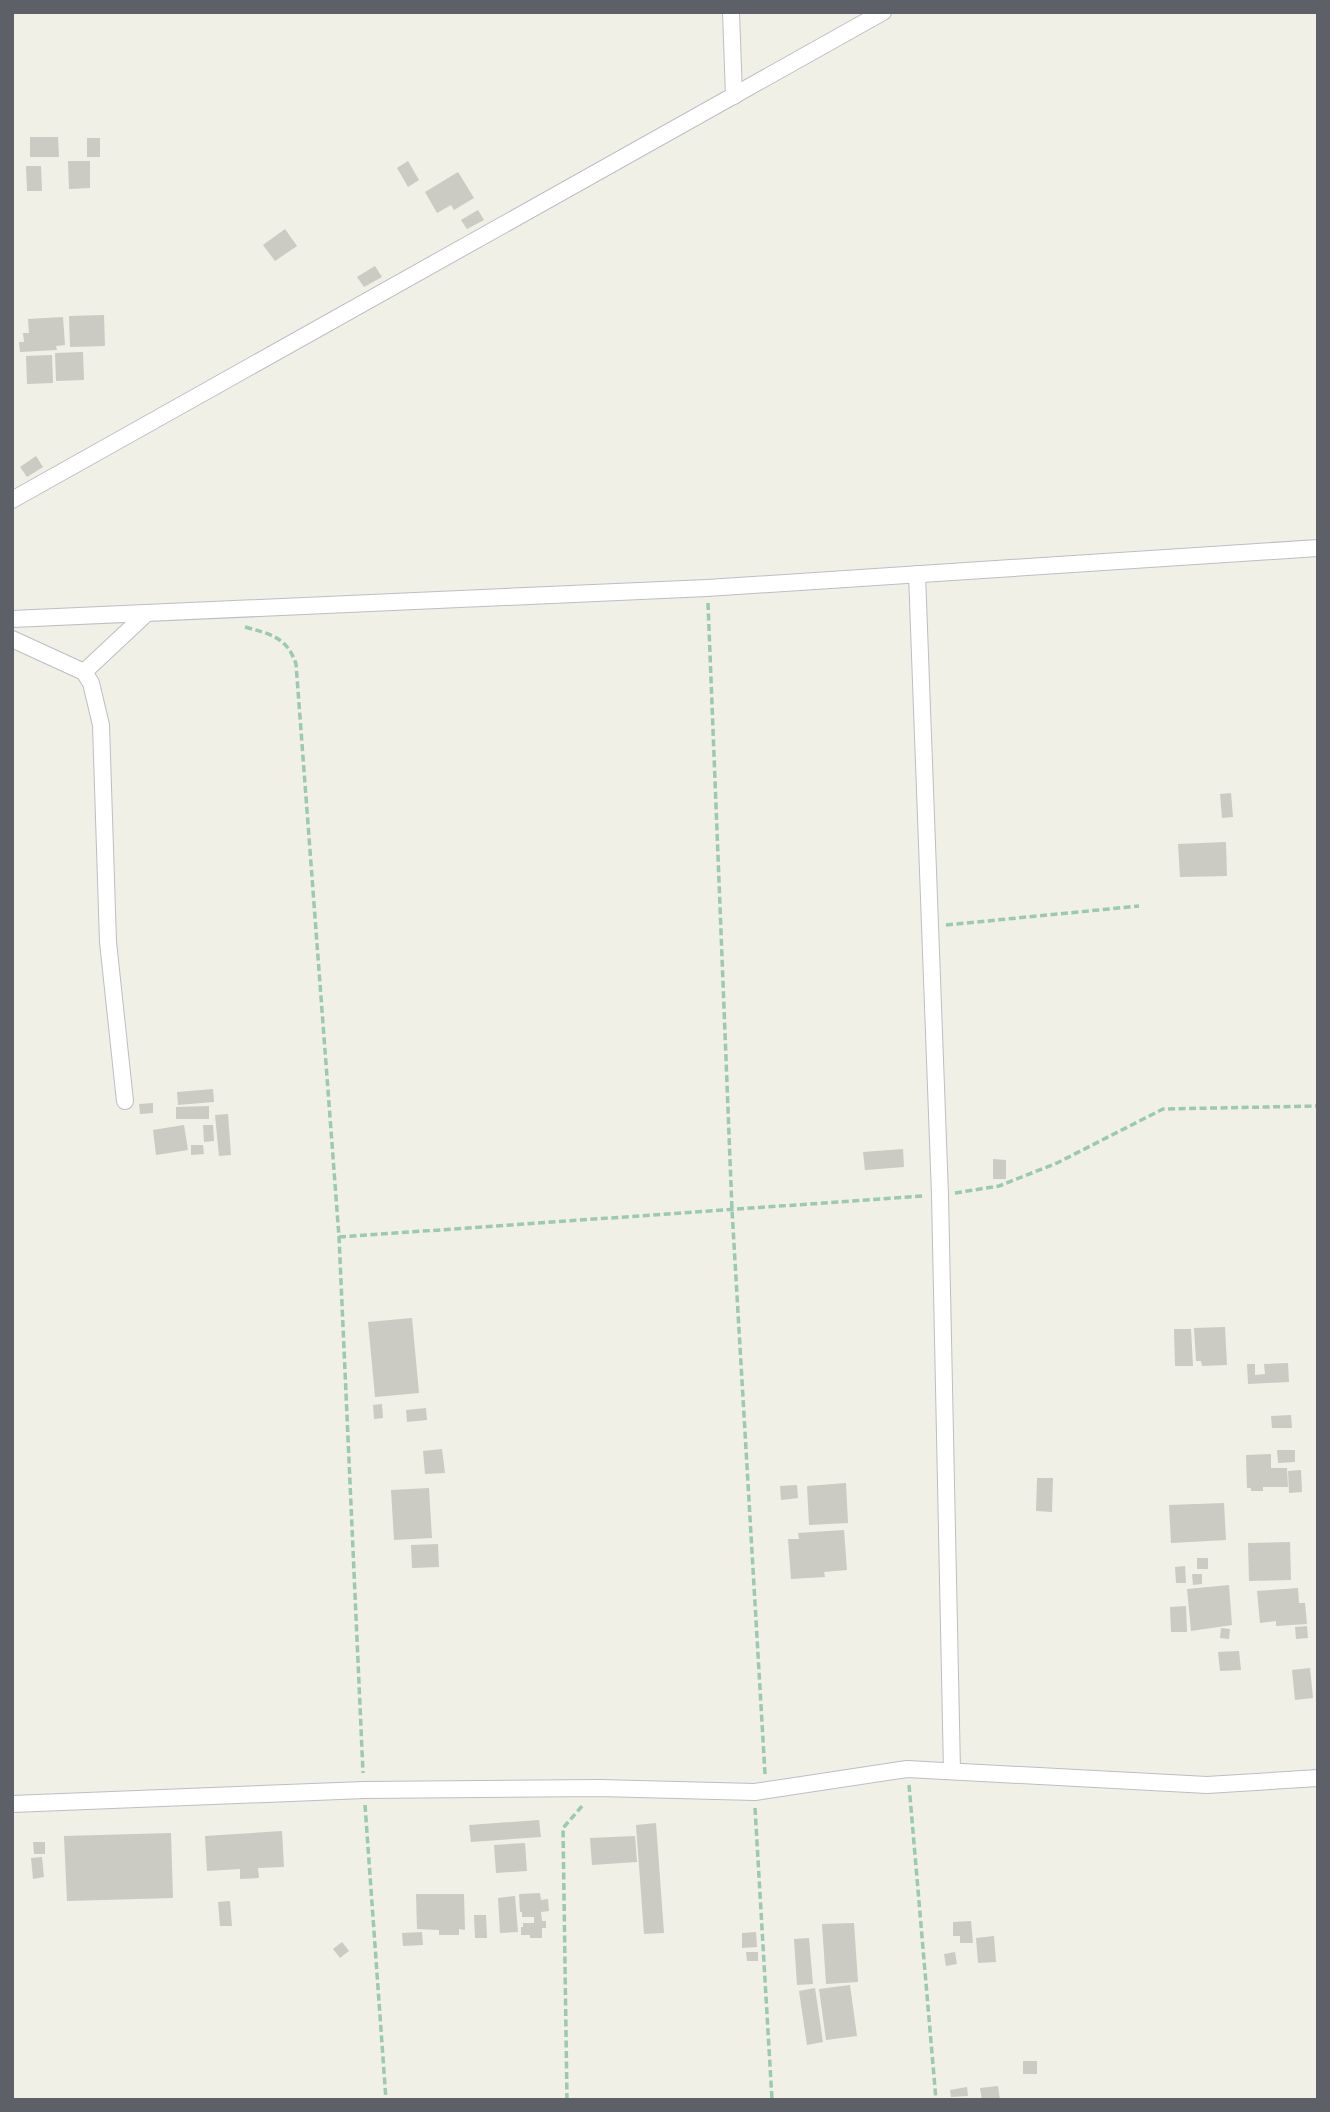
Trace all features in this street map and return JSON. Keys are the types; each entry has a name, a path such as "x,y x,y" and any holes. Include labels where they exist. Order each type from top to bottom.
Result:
{"street":[{"path":"731,12 734,96"},
{"path":"12,500 883,12"},
{"path":"12,619 707,588 1318,548"},
{"path":"917,574 940,1195 952,1771"},
{"path":"84,672 147,613"},
{"path":"12,639 84,672 91,683 101,725 108,942 125,1101"},
{"path":"12,1804 364,1790 599,1788 754,1792 908,1769 1207,1786 1318,1778"}],"path":[{"path":"707,588 732,1210 766,1780 754,1792 772,2100"},
{"path":"237,625 274,635 292,652 296,664 339,1237 364,1790 387,2100"},
{"path":"930,927 1139,906"},
{"path":"339,1237 940,1195 999,1186 1057,1163 1164,1109 1318,1106"},
{"path":"908,1769 936,2100"},
{"path":"567,2100 563,1828 599,1788"}],"building":[{"path":"30,137 58,137 59,157 30,157"},
{"path":"87,138 100,138 100,157 87,157"},
{"path":"68,161 90,161 90,188 69,189"},
{"path":"408,161 419,180 408,187 397,168"},
{"path":"26,166 41,166 42,191 27,191"},
{"path":"458,172 474,198 454,210 451,205 437,213 425,192"},
{"path":"478,210 484,220 467,229 461,220"},
{"path":"285,229 297,246 275,261 263,245"},
{"path":"375,266 382,277 364,287 357,277"},
{"path":"104,315 105,346 70,347 69,316"},
{"path":"63,317 65,345 56,346 57,350 20,352 19,342 24,342 23,333 29,333 28,319"},
{"path":"83,352 84,380 56,381 55,353"},
{"path":"52,355 53,383 27,384 26,356"},
{"path":"36,456 43,467 27,477 20,467"},
{"path":"1231,793 1233,817 1222,818 1220,794"},
{"path":"1226,842 1227,876 1180,877 1178,844"},
{"path":"213,1089 214,1102 178,1105 177,1092"},
{"path":"153,1103 153,1113 140,1114 139,1104"},
{"path":"209,1106 209,1119 176,1119 176,1107"},
{"path":"228,1114 231,1155 219,1156 215,1115"},
{"path":"184,1125 188,1150 156,1155 153,1130"},
{"path":"203,1125 213,1125 214,1141 204,1142"},
{"path":"191,1145 203,1145 204,1154 191,1155"},
{"path":"903,1149 904,1167 865,1170 863,1152"},
{"path":"993,1159 1006,1160 1006,1179 993,1179"},
{"path":"412,1318 419,1393 375,1397 368,1322"},
{"path":"1225,1327 1227,1365 1202,1366 1201,1361 1196,1361 1194,1328"},
{"path":"1174,1329 1191,1329 1193,1366 1175,1366"},
{"path":"1288,1363 1289,1382 1248,1384 1247,1364 1255,1364 1255,1375 1265,1374 1264,1364"},
{"path":"382,1404 383,1418 374,1419 373,1405"},
{"path":"426,1408 427,1420 407,1422 406,1410"},
{"path":"1291,1415 1292,1428 1272,1428 1271,1416"},
{"path":"442,1449 445,1473 425,1474 423,1451"},
{"path":"1277,1450 1295,1450 1295,1462 1278,1463"},
{"path":"1271,1454 1271,1468 1287,1468 1288,1487 1263,1487 1263,1491 1251,1491 1251,1488 1247,1488 1246,1455"},
{"path":"1301,1470 1302,1492 1289,1493 1288,1471"},
{"path":"1037,1478 1053,1478 1052,1512 1036,1511"},
{"path":"846,1483 848,1523 809,1525 807,1486"},
{"path":"797,1485 798,1498 781,1500 780,1486"},
{"path":"429,1488 432,1538 394,1540 391,1490"},
{"path":"1224,1503 1226,1540 1171,1543 1169,1505"},
{"path":"844,1530 847,1570 824,1572 825,1577 791,1579 788,1539 799,1539 798,1533"},
{"path":"1290,1542 1291,1580 1249,1581 1248,1543"},
{"path":"438,1544 439,1567 412,1568 411,1545"},
{"path":"1197,1558 1208,1558 1208,1569 1197,1569"},
{"path":"1185,1566 1186,1583 1176,1583 1175,1567"},
{"path":"1192,1574 1202,1574 1202,1584 1193,1585"},
{"path":"1229,1585 1232,1625 1191,1631 1187,1589"},
{"path":"1298,1588 1299,1603 1305,1603 1307,1624 1276,1626 1276,1621 1260,1623 1257,1591"},
{"path":"1186,1606 1187,1632 1171,1632 1170,1607"},
{"path":"1307,1626 1308,1638 1296,1639 1295,1627"},
{"path":"1221,1628 1230,1629 1229,1639 1220,1638"},
{"path":"1239,1651 1241,1670 1220,1671 1218,1652"},
{"path":"1310,1668 1313,1698 1295,1700 1292,1670"},
{"path":"539,1820 541,1837 471,1842 469,1825"},
{"path":"656,1823 664,1933 644,1934 636,1825"},
{"path":"282,1831 284,1867 258,1868 259,1878 240,1879 240,1869 207,1871 205,1836"},
{"path":"171,1833 173,1898 67,1901 64,1836"},
{"path":"635,1836 637,1862 592,1865 590,1838"},
{"path":"33,1842 45,1842 45,1854 34,1854"},
{"path":"525,1843 527,1871 496,1873 494,1845"},
{"path":"42,1857 44,1877 33,1879 31,1858"},
{"path":"540,1893 541,1900 548,1899 549,1911 541,1912 542,1921 546,1921 546,1928 542,1928 542,1938 521,1935 523,1923 534,1923 534,1917 522,1917 519,1894"},
{"path":"416,1894 464,1894 465,1930 459,1929 459,1935 439,1935 439,1930 417,1929"},
{"path":"515,1896 518,1932 500,1933 498,1898"},
{"path":"230,1901 232,1926 220,1926 218,1902"},
{"path":"474,1915 486,1915 487,1938 475,1938"},
{"path":"971,1921 973,1943 960,1943 960,1936 953,1936 953,1922"},
{"path":"854,1923 858,1982 826,1984 822,1924"},
{"path":"422,1932 423,1945 403,1946 402,1933"},
{"path":"756,1932 757,1947 742,1948 742,1933"},
{"path":"994,1936 996,1962 978,1963 976,1938"},
{"path":"809,1938 813,1984 797,1985 794,1939"},
{"path":"342,1942 349,1951 340,1958 333,1949"},
{"path":"746,1952 758,1952 758,1961 747,1961"},
{"path":"955,1952 957,1964 946,1966 944,1954"},
{"path":"850,1985 857,2036 826,2040 819,1989"},
{"path":"815,1988 823,2042 807,2045 799,1991"},
{"path":"1023,2061 1037,2061 1037,2074 1023,2074"},
{"path":"998,2086 1000,2100 982,2100 980,2088"},
{"path":"967,2087 968,2096 951,2097 950,2090"}]}
